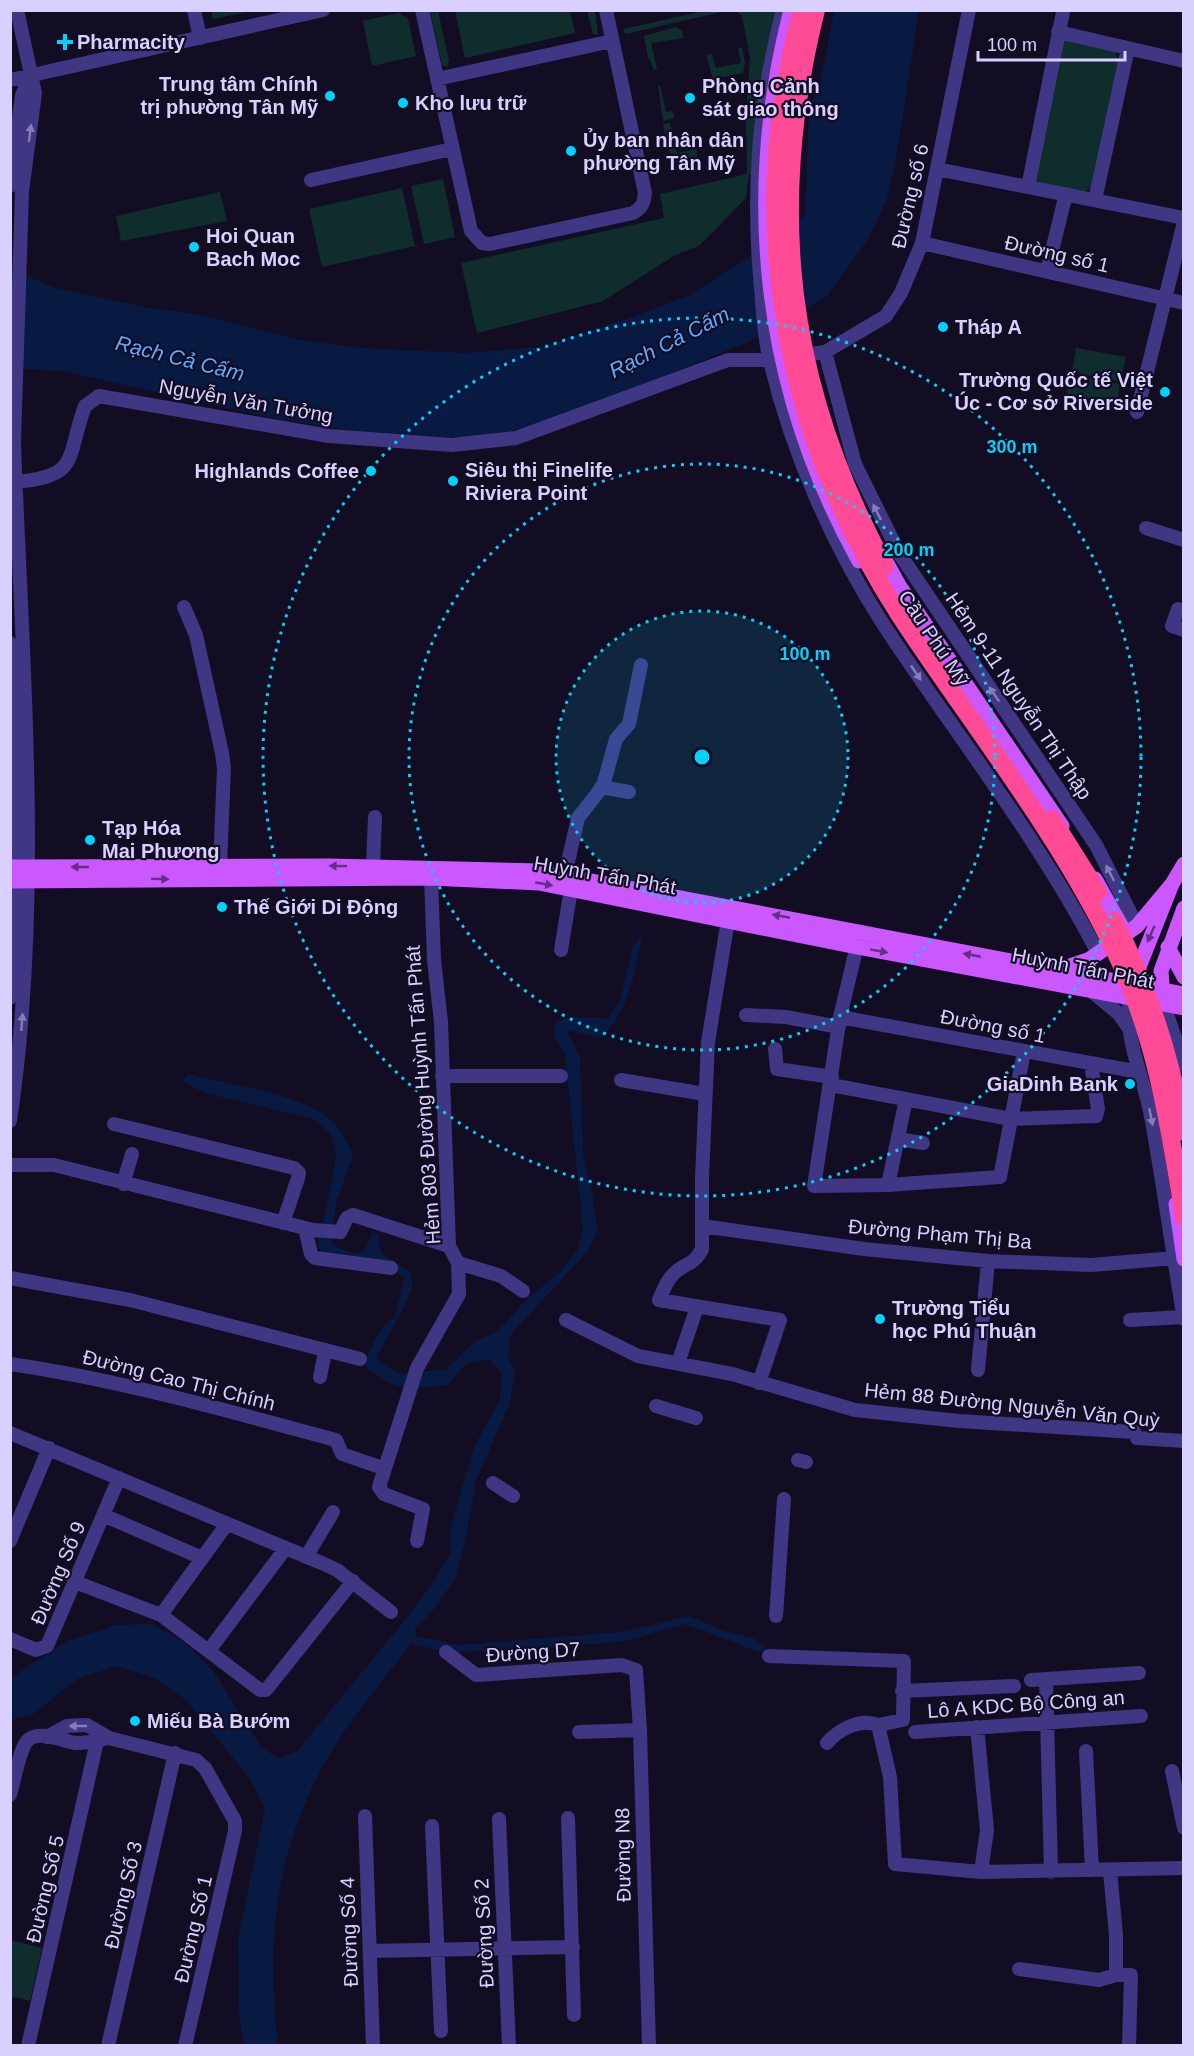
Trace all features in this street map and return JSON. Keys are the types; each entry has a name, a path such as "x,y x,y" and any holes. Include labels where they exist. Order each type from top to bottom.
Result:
{"highway":[{"name":"Cầu Phú Mỹ","path":"802,10 789,66 781,123 776,229 786,331 812,435 840,510 887,593 1068,865 1116,954 1149,1040 1161,1079 1184,1216"},
{"name":"Cầu Phú Mỹ","path":"816,10 795,107 789,231 794,296 802,342 827,439 854,504 897,587 1070,844 1119,931 1143,980 1155,1014 1170,1064 1184,1132"}],"main road":[{"name":"Cầu Phú Mỹ","path":"791,10 777,63 769,124 765,230 776,338 803,437 833,514 868,578 1058,863 1112,959 1159,1099 1179,1258"},
{"name":"Cầu Phú Mỹ","path":"822,10 801,110 795,200 800,306 822,412 840,465 900,587 1074,843 1130,939 1176,1067 1184,1110"},
{"path":"1131,992 1141,958 1172,884 1183,865"},
{"name":"Huỳnh Tấn Phát","path":"222,873 374,866 423,875"},
{"name":"Huỳnh Tấn Phát","path":"19,874 423,875 517,869 568,882 1163,998 1184,1008"},
{"path":"1053,977 1090,959 1137,926 1172,884"},
{"name":"Huỳnh Tấn Phát","path":"702,908 728,920 859,940"},
{"path":"1163,998 1161,971 1184,908"},
{"path":"1168,948 1184,977"},
{"name":"Huỳnh Tấn Phát","path":"1053,977 1090,990 1131,992"},
{"name":"Huỳnh Tấn Phát","path":"1163,998 1184,994"}],"street":[{"path":"10,998 19,874 13,501 15,482 16,188 35,93 17,10"},
{"path":"194,10 200,38"},
{"path":"422,10 471,231 482,243 490,244 640,209 645,193 606,10"},
{"path":"783,10 771,53 760,123 755,225 765,336 764,361 825,517 883,624 1016,815 1067,894 1098,953"},
{"name":"Đường số 6","path":"825,352 885,316 901,293 922,243 969,10"},
{"path":"10,80 315,11"},
{"path":"1028,187 1063,12"},
{"path":"1058,32 1184,61"},
{"path":"437,78 612,41"},
{"path":"1095,200 1128,48"},
{"path":"311,180 452,149"},
{"path":"938,169 1184,220 1167,299 1137,412"},
{"path":"1047,271 1066,194"},
{"name":"Đường số 1","path":"922,243 1184,303"},
{"name":"Nguyễn Văn Tưởng","path":"15,482 41,480 61,472 74,446 85,406 99,396 329,436 452,445 516,438 724,364 728,360 764,361 825,352"},
{"name":"Hẻm 9-11 Nguyễn Thị Thập","path":"825,352 855,464 899,553 1096,845 1137,926"},
{"path":"1146,528 1184,540"},
{"path":"184,608 196,635 222,753 224,768 222,873"},
{"path":"1178,609 1172,626 1184,630"},
{"path":"10,643 23,1016 10,1121"},
{"path":"561,950 578,818 601,787 616,739 630,724 640,665"},
{"path":"601,787 629,792"},
{"path":"374,866 375,817"},
{"name":"Hẻm 803 Đường Huỳnh Tấn Phát","path":"383,1468 417,1368 459,1294 458,1263 449,1246 442,1076 423,875"},
{"path":"728,920 708,1042 702,1249 698,1258 679,1268 666,1283 659,1300 780,1320 759,1383"},
{"path":"859,940 839,1022 832,1081 814,1186 888,1185 1000,1177 1024,1052"},
{"path":"1090,990 1118,1013 1128,1027"},
{"path":"1130,1320 1183,1318 1179,1258 1151,1118 1128,1027 1131,992"},
{"path":"1163,998 1175,1030 1184,1065"},
{"name":"Đường số 1","path":"746,1015 839,1022 1139,1072"},
{"path":"1175,1030 1184,1017"},
{"path":"775,1049 777,1069 906,1099 1011,1119 1095,1116 1098,1109 1091,1065"},
{"path":"442,1076 561,1076"},
{"path":"621,1080 705,1094"},
{"path":"888,1185 906,1099"},
{"path":"114,1124 294,1167 299,1173 283,1222"},
{"path":"898,1138 923,1143"},
{"path":"123,1184 132,1154"},
{"path":"10,1165 54,1166 309,1229 334,1233 340,1232 349,1215 353,1215 449,1246"},
{"name":"Đường Phạm Thị Ba","path":"702,1226 864,1249 988,1261 1091,1266 1179,1258"},
{"path":"309,1229 311,1254 315,1258 391,1268"},
{"path":"978,1370 988,1261"},
{"path":"458,1263 501,1276 523,1291"},
{"path":"10,1278 130,1300 325,1352 360,1359"},
{"path":"678,1363 697,1307"},
{"name":"Hẻm 88 Đường Nguyễn Văn Quỳ","path":"566,1320 638,1356 665,1363 678,1363 759,1383 855,1410 959,1421 1134,1432 1137,1438 1184,1441"},
{"path":"320,1377 325,1352"},
{"name":"Đường Cao Thị Chính","path":"10,1364 69,1372 336,1440 342,1454 383,1468"},
{"path":"656,1407 696,1418"},
{"path":"10,1433 337,1570 391,1612"},
{"path":"10,1541 48,1448"},
{"path":"383,1468 380,1491 423,1509 417,1541"},
{"name":"Đường Số 9","path":"10,1639 36,1650 47,1647 118,1478"},
{"path":"493,1483 513,1496"},
{"path":"776,1616 784,1499"},
{"path":"306,1557 333,1512"},
{"path":"103,1515 202,1558"},
{"path":"161,1615 227,1524"},
{"path":"210,1649 285,1549"},
{"path":"75,1582 161,1615 210,1649 260,1690 266,1690 352,1581"},
{"name":"Đường D7","path":"446,1652 468,1671 487,1676 631,1666"},
{"path":"769,1656 904,1661 903,1720 879,1725 861,1724 838,1731 827,1743"},
{"name":"Đường N8","path":"631,1666 637,1674 640,1730 649,2046"},
{"path":"1031,1680 1139,1673"},
{"path":"1046,1679 1051,1872"},
{"path":"902,1691 1014,1686"},
{"name":"Lô A KDC Bộ Công an","path":"915,1732 1140,1716"},
{"path":"879,1725 890,1777 895,1864 981,1872 1184,1868"},
{"path":"977,1727 987,1830 981,1872"},
{"path":"579,1732 640,1730"},
{"path":"10,1795 27,1742 33,1737 47,1737 75,1743 103,1739 175,1753"},
{"name":"Đường Số 5","path":"28,2046 103,1739"},
{"path":"1086,1751 1092,1870"},
{"name":"Đường Số 1","path":"175,1753 202,1764 235,1821 236,1831 185,2046"},
{"name":"Đường Số 3","path":"108,2046 175,1753"},
{"path":"1172,1771 1184,1828"},
{"name":"Đường Số 4","path":"365,1816 373,2046"},
{"path":"568,1818 574,2015"},
{"name":"Đường Số 2","path":"499,1819 509,2046"},
{"path":"432,1826 441,2031"},
{"path":"1110,1871 1116,1928 1116,1975"},
{"path":"370,1951 573,1947"},
{"path":"1019,1969 1099,1980 1116,1975 1131,1975 1129,2046"}],"green space":[{"path":"211,10 251,11 213,19"},
{"path":"430,11 438,11 449,61 447,67 442,65"},
{"path":"455,11 570,11 575,33 465,58"},
{"path":"587,11 595,11 598,35 593,34"},
{"path":"704,11 726,11 625,34 624,29"},
{"path":"736,11 777,11 752,173 749,174 746,198 699,246 675,255 603,301 477,333 461,263 664,218 660,194 747,174 746,115 750,58 742,16"},
{"path":"399,13 408,19 416,56 372,66 363,21"},
{"path":"676,27 682,31 684,38 651,43 657,69 654,70 648,57 644,36"},
{"path":"1070,39 1113,49 1119,60 1091,188 1082,193 1034,182 1064,40"},
{"path":"738,48 742,48 745,62 743,73 713,79 706,55 712,54 716,68 741,63"},
{"path":"660,85 666,112 673,111 674,118 663,121 658,86"},
{"path":"670,123 677,153 697,149 697,157 676,162 671,159 663,124"},
{"path":"443,179 455,237 424,244 411,186"},
{"path":"402,188 415,246 322,267 309,209"},
{"path":"220,192 227,221 121,241 116,216"},
{"path":"1076,348 1126,357 1121,382 1072,372"},
{"path":"1071,375 1120,384 1116,409 1066,399"},
{"path":"11,1940 42,1948 30,2001 11,1996"}],"water":[{"name":"Rạch Cả Cấm","path":"834,11 919,11 896,158 886,201 868,239 826,297 750,341 546,425 469,438 357,431 277,419 63,371 25,369 11,361 10,269 56,288 144,307 201,315 301,340 360,348 463,353 541,347 690,295 748,258 805,215 809,113 822,75"},
{"path":"643,933 630,990 619,1016 600,1038 567,1030 580,1058 583,1154 593,1197 597,1231 588,1251 511,1334 508,1356 515,1374 509,1405 476,1481 466,1537 455,1579 431,1613 415,1628 416,1636 459,1645 622,1632 689,1616 722,1630 755,1639 767,1648 759,1652 685,1624 626,1641 536,1649 449,1652 411,1644 342,1734 306,1801 293,1834 284,1868 274,1936 273,1971 278,2045 244,2045 239,2011 238,1939 265,1809 251,1780 186,1700 156,1679 116,1666 77,1679 33,1714 11,1720 11,1678 67,1641 116,1625 151,1624 183,1641 213,1671 261,1747 279,1759 298,1750 405,1620 435,1580 450,1554 450,1530 474,1447 500,1400 502,1374 489,1359 466,1364 447,1385 412,1388 386,1381 366,1367 369,1352 382,1328 395,1316 405,1278 393,1268 326,1258 317,1244 326,1211 336,1155 331,1135 314,1119 205,1093 182,1081 189,1074 283,1096 317,1110 335,1124 344,1136 353,1156 336,1202 331,1244 350,1253 364,1252 373,1232 378,1234 381,1253 409,1271 413,1285 405,1305 376,1358 388,1368 402,1374 446,1369 474,1342 498,1331 526,1300 560,1272 578,1249 583,1230 573,1131 565,1054 555,1039 555,1022 572,1017 609,1018 621,999 632,948"}],"place":[{"name":"Pharmacity","path":"65,42"},
{"name":"Trung tâm Chính trị phường Tân Mỹ","path":"330,96"},
{"name":"Phòng Cảnh sát giao thông","path":"690,98"},
{"name":"Kho lưu trữ","path":"403,103"},
{"name":"Ủy ban nhân dân phường Tân Mỹ","path":"571,151"},
{"name":"Hoi Quan Bach Moc","path":"194,247"},
{"name":"Tháp A","path":"943,327"},
{"name":"Trường Quốc tế Việt Úc - Cơ sở Riverside","path":"1165,392"},
{"name":"Highlands Coffee","path":"371,471"},
{"name":"Siêu thị Finelife Riviera Point","path":"453,481"},
{"name":"Tạp Hóa Mai Phương","path":"90,840"},
{"name":"Thế Giới Di Động","path":"222,907"},
{"name":"GiaDinh Bank","path":"1130,1084"},
{"name":"Trường Tiểu học Phú Thuận","path":"880,1319"},
{"name":"Miếu Bà Bướm","path":"135,1721"}]}
